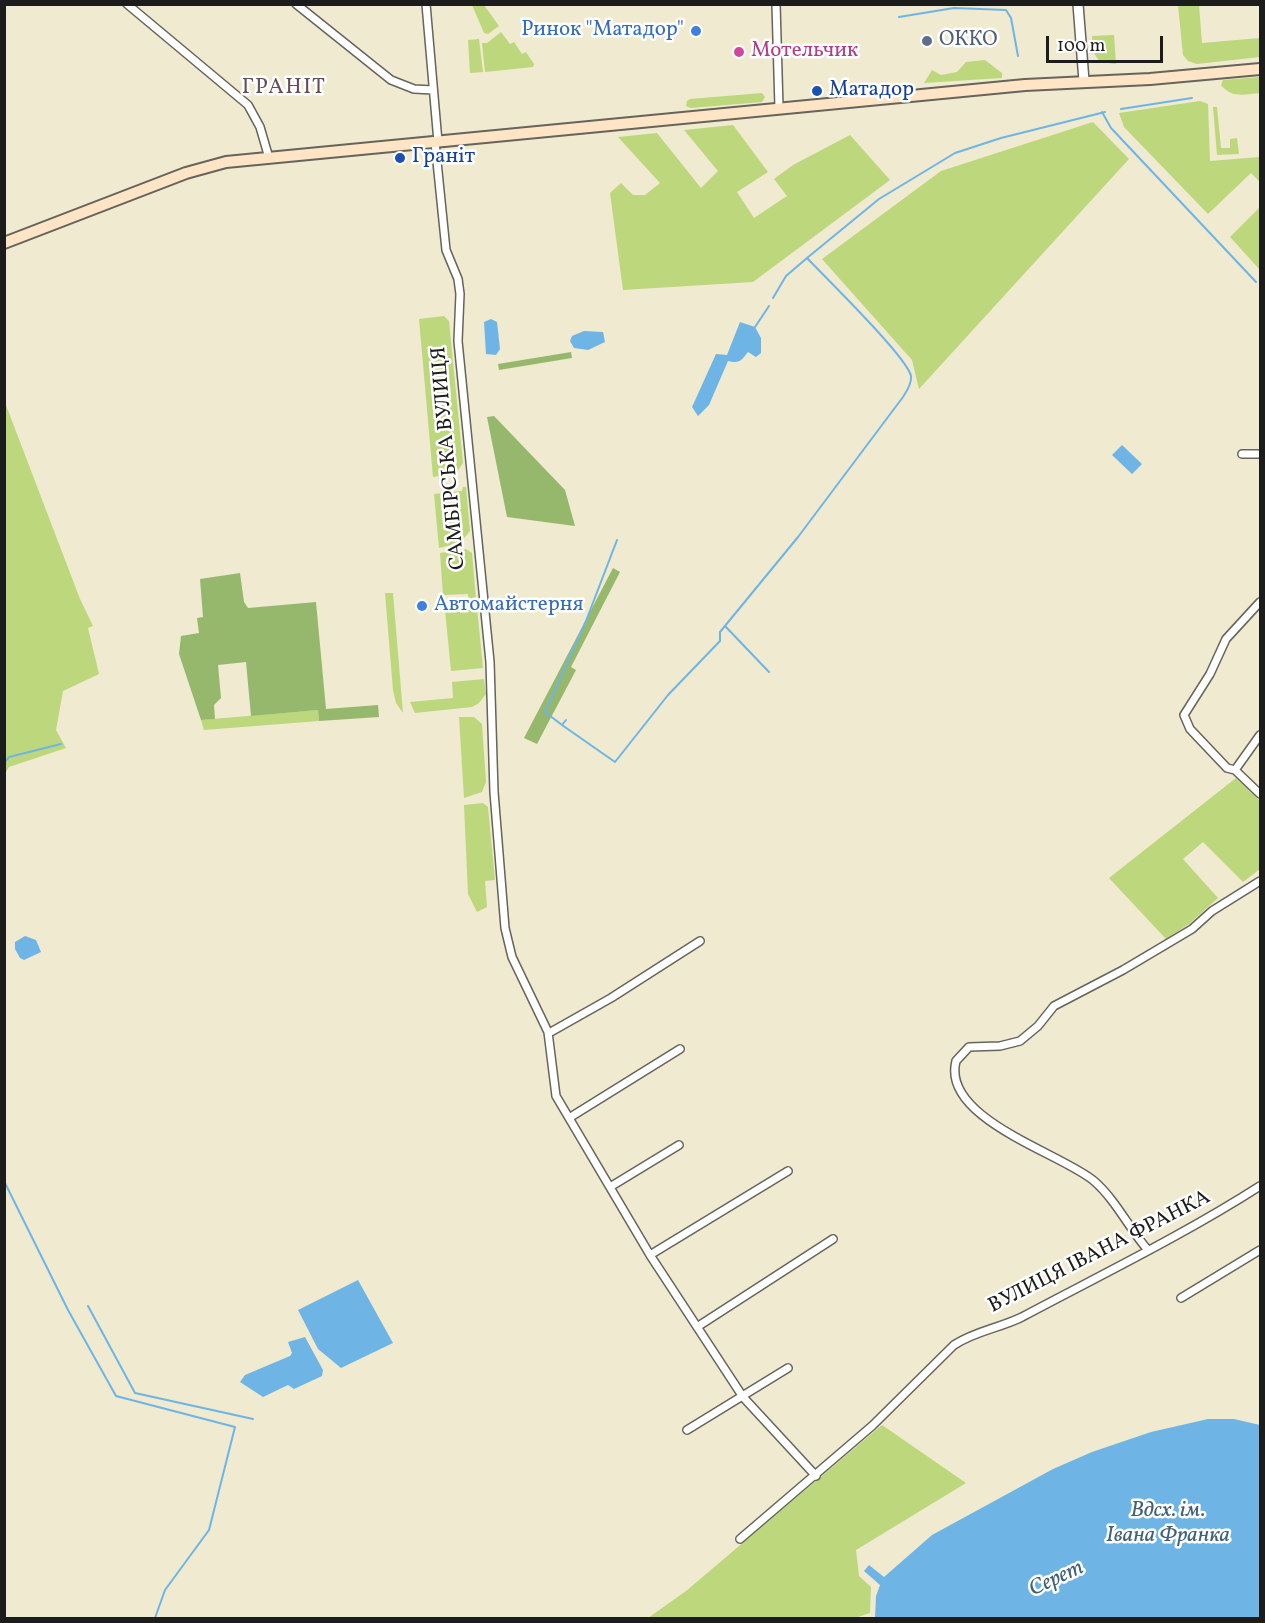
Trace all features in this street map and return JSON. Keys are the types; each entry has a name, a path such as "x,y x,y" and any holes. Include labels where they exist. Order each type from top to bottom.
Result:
{"main road":[{"path":"4,243 186,173 226,162 779,108 1084,81 1150,79 1260,69"}],"street":[{"path":"128,4 238,95 255,116 269,158"},
{"path":"296,4 391,80 414,89 433,90"},
{"name":"САМБІРСЬКА ВУЛИЦЯ","path":"426,4 446,250 458,279 460,294 458,341 490,662 494,792 505,928 512,957 549,1033 556,1096 650,1255 743,1397 816,1476"},
{"path":"776,4 779,108"},
{"path":"1078,4 1084,81"},
{"path":"1242,454 1260,454"},
{"path":"1259,604 1226,639 1210,674 1184,715 1190,729 1227,768 1235,770 1260,794"},
{"path":"1235,770 1260,735"},
{"path":"1147,1249 1094,1181 1004,1131 972,1104 957,1082 955,1064 969,1047 1000,1046 1020,1041 1038,1026 1054,1006 1184,934 1219,906 1260,880"},
{"path":"549,1033 611,998 700,940"},
{"path":"569,1118 680,1049"},
{"path":"610,1187 679,1145"},
{"path":"650,1255 788,1171"},
{"name":"ВУЛИЦЯ ІВАНА ФРАНКА","path":"740,1539 816,1476 954,1345 968,1336 1020,1318 1205,1220 1260,1186"},
{"path":"697,1327 833,1239"},
{"path":"1180,1298 1260,1250"},
{"path":"687,1430 788,1368"}],"green space":[{"path":"472,5 484,5 499,26 488,34 484,33"},
{"path":"1178,5 1199,5 1202,43 1260,38 1260,57 1197,64 1188,61 1183,55"},
{"path":"501,32 510,44 514,42 522,54 526,52 534,64 533,67 485,72 482,43 487,43"},
{"path":"1114,35 1116,64 1100,62 1093,52 1092,36"},
{"path":"479,39 483,72 470,73 468,40"},
{"path":"985,60 1002,73 1002,78 924,83 932,70 941,75 957,72 966,62"},
{"path":"1260,77 1260,93 1234,94 1221,85 1223,80"},
{"path":"762,93 765,97 762,102 691,108 686,106 690,99"},
{"path":"1200,101 1208,104 1210,161 1260,157 1260,182 1251,173 1208,214 1124,127 1119,113"},
{"path":"1213,107 1217,107 1221,148 1230,148 1230,139 1237,138 1239,154 1217,155"},
{"path":"1093,122 1129,159 919,389 912,360 822,259 941,171"},
{"path":"733,125 768,172 737,192 754,218 787,196 774,179 793,165 850,135 890,180 753,282 623,290 610,193 621,183 633,195 645,195 660,183 618,137 657,133 701,188 718,171 684,130"},
{"path":"1260,207 1260,270 1230,237"},
{"path":"444,316 449,321 463,463 456,473 433,477 419,319"},
{"path":"571,352 572,358 499,370 498,364"},
{"path":"4,400 80,599 93,626 88,628 99,674 63,691 56,730 66,748 9,767 5,774"},
{"path":"494,416 565,490 575,526 507,517 487,417"},
{"path":"463,487 466,487 470,531 460,543 439,548 434,494 462,491"},
{"path":"466,549 472,553 476,599 469,601 468,594 443,595 440,553"},
{"path":"613,568 620,572 571,667 576,670 537,744 524,738"},
{"path":"240,573 244,602 248,608 316,602 326,709 378,705 379,717 319,721 318,710 251,716 246,662 218,665 221,698 214,705 215,719 201,720 179,654 181,636 199,633 197,618 203,617 200,579"},
{"path":"385,593 393,593 403,713 396,703 393,690"},
{"path":"477,608 483,668 451,671 445,610"},
{"path":"484,679 486,694 479,703 472,707 415,713 410,702 453,698 452,682"},
{"path":"318,710 319,721 204,730 201,720"},
{"path":"459,717 474,717 482,724 486,782 482,792 464,798"},
{"path":"1236,778 1260,801 1260,869 1243,882 1203,842 1183,859 1218,898 1189,924 1166,939 1109,878"},
{"path":"483,803 488,807 495,880 485,881 487,907 477,912 468,894 464,805"},
{"path":"882,1425 966,1483 856,1550 859,1576 871,1587 870,1613 855,1618 648,1618 686,1591"}],"water":[{"path":"491,319 497,322 500,349 496,355 486,354 484,322"},
{"path":"740,322 755,327 761,338 761,353 756,357 748,352 738,362 728,361 709,405 698,416 692,407 716,354 727,355"},
{"path":"584,331 603,332 605,342 588,350 574,348 570,341 572,336"},
{"path":"1122,445 1142,464 1132,474 1112,455"},
{"path":"25,936 36,940 41,952 24,960 20,958 15,949 15,942"},
{"path":"358,1280 393,1343 341,1368 318,1349 298,1310"},
{"path":"305,1337 323,1370 322,1376 294,1389 288,1385 263,1397 240,1382 245,1375 290,1356 292,1353 288,1342"},
{"name":"Вдсх. ім. Івана Франка","path":"1208,1419 1234,1419 1260,1425 1260,1618 875,1618 876,1596 880,1585 864,1571 869,1565 884,1577 932,1535 1053,1469 1092,1452 1151,1432"}],"waterway":[{"path":"899,17 954,8 1006,10 1011,18 1018,56"},
{"path":"1121,109 1192,98"},
{"path":"1102,112 1111,128 1256,282"},
{"path":"566,720 562,725 615,762 668,695 720,641 720,632 798,537 908,390 911,376 896,352 807,258 879,199 955,153 1001,138 1105,112"},
{"path":"773,298 786,276 807,258"},
{"path":"755,327 769,306"},
{"path":"562,725 545,712 586,621 617,540"},
{"path":"725,626 769,672"},
{"path":"4,763 9,757 61,744"},
{"path":"4,1181 68,1310 116,1396 235,1427 209,1530 165,1590 155,1618"},
{"path":"88,1306 135,1393 253,1419"}],"place":[{"name":"Ринок \"Матадор\"","path":"696,31"},
{"name":"ОККО","path":"927,41"},
{"name":"Мотельчик","path":"739,52"},
{"name":"Матадор","path":"817,91"},
{"name":"Граніт","path":"400,158"},
{"name":"Автомайстерня","path":"422,606"}],"district":[{"name":"ГРАНІТ","path":"284,89"}],"water label":[{"name":"Серет","path":"1057,1580"}]}
